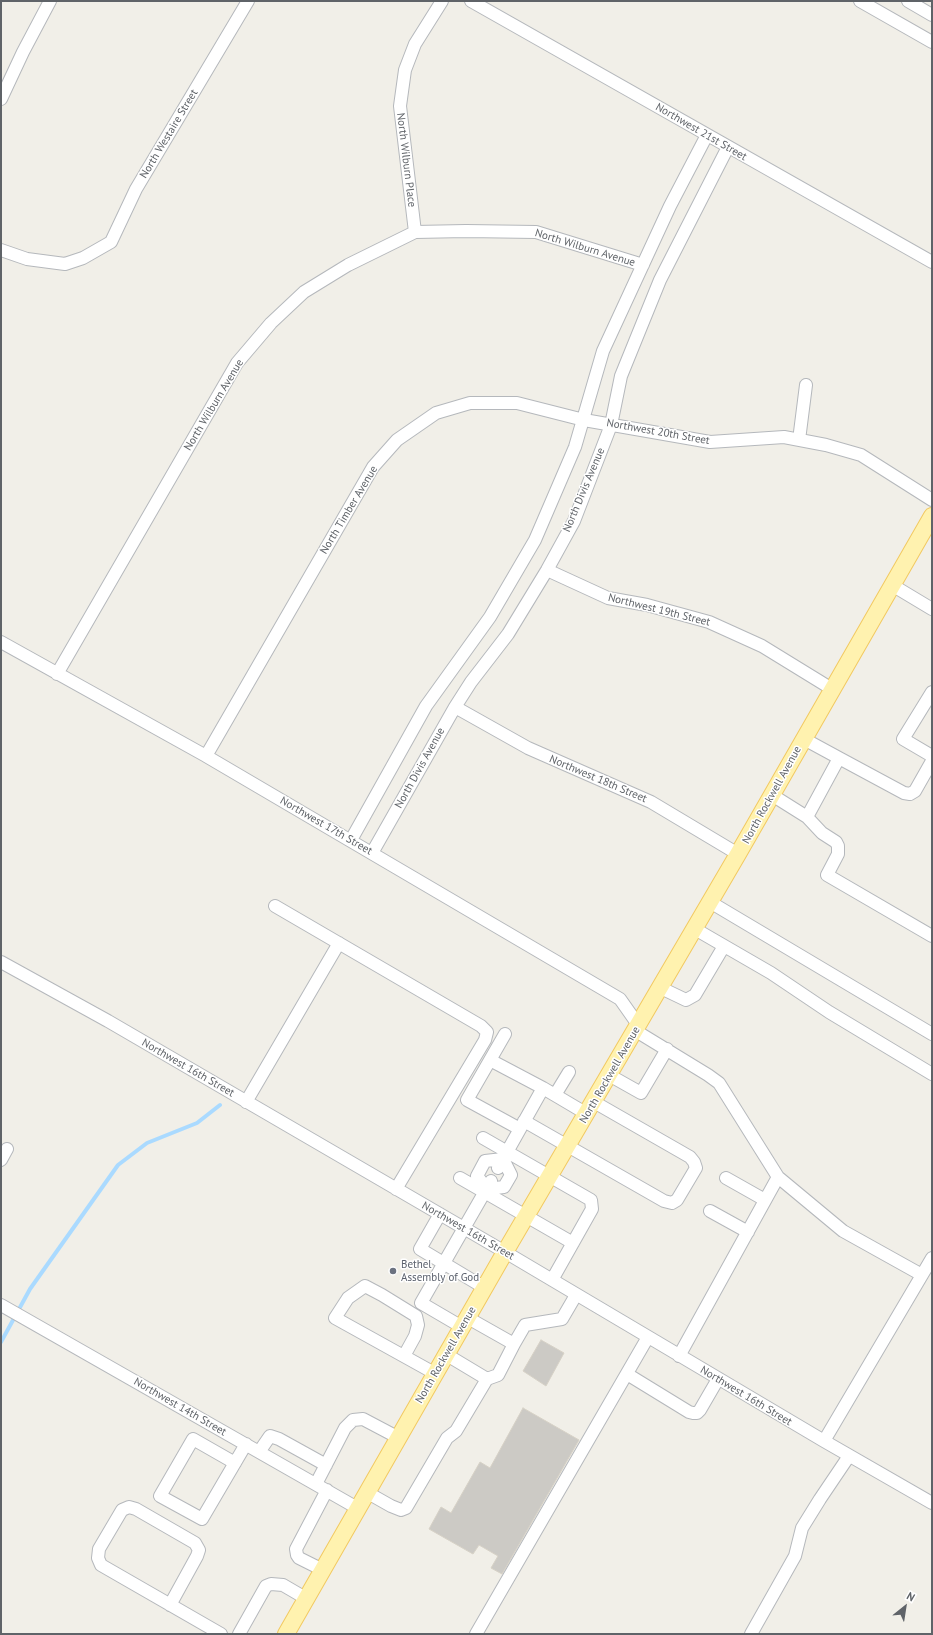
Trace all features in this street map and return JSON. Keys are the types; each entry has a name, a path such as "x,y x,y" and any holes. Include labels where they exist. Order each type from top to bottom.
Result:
{"main road":[{"name":"North Rockwell Avenue","path":"286,1634 505,1252 695,929 932,516"}],"street":[{"path":"1,99 23,52 50,1"},
{"name":"North Westaire Street","path":"1,250 27,259 65,264 83,258 110,242 136,189 248,1"},
{"name":"North Wilburn Place","path":"415,232 400,106 405,70 415,44 442,1"},
{"name":"Northwest 21st Street","path":"471,1 932,262"},
{"path":"860,1 932,42"},
{"path":"908,1 932,15"},
{"path":"351,840 426,706 490,617 535,540 575,447 603,351 670,206 707,135"},
{"name":"North Divis Avenue","path":"372,853 455,706 471,682 508,634 547,570 574,521 611,424 621,376 660,280 728,147"},
{"name":"North Wilburn Avenue","path":"57,674 237,363 271,323 304,292 348,265 415,232 536,232 643,265"},
{"path":"799,440 806,385"},
{"name":"North Timber Avenue","path":"206,756 373,467 397,440 436,413 470,403 517,403 584,420"},
{"name":"Northwest 20th Street","path":"584,420 710,442 784,437 826,445 862,455 932,500"},
{"name":"Northwest 19th Street","path":"547,570 608,598 647,605 709,622 762,646 832,689"},
{"path":"892,585 932,609"},
{"name":"Northwest 17th Street","path":"1,642 206,756 620,999 637,1028"},
{"path":"932,692 903,739 932,756"},
{"name":"Northwest 18th Street","path":"455,706 528,748 651,802 738,854"},
{"path":"804,739 904,793 910,794 915,791 932,761"},
{"path":"807,817 839,758"},
{"path":"772,795 807,817 822,833 836,842 838,846 838,854 828,875 932,936"},
{"path":"710,902 932,1034"},
{"path":"274,906 482,1026 487,1032 485,1040 396,1189"},
{"path":"695,929 771,972 829,1012 932,1074"},
{"path":"246,1102 339,943"},
{"path":"660,988 686,1000 695,995 724,946"},
{"name":"Northwest 16th Street","path":"1,962 108,1021 505,1252 849,1456 932,1503"},
{"path":"637,1028 719,1083 778,1177 843,1231 922,1275"},
{"path":"490,1060 555,1095 590,1108 690,1157 696,1168 677,1200 672,1203 664,1201 568,1146 467,1100 490,1060 505,1034"},
{"path":"609,1075 641,1094 667,1049"},
{"path":"555,1095 568,1072"},
{"path":"503,1160 543,1088"},
{"path":"460,1178 487,1187 504,1188 511,1175 503,1160 483,1138"},
{"path":"1,1160 7,1149"},
{"path":"552,1280 573,1243 592,1209 591,1200 587,1196 550,1176 503,1160 486,1161 477,1176 487,1187 526,1216 573,1243"},
{"path":"679,1356 778,1177"},
{"path":"726,1178 765,1200"},
{"path":"487,1187 421,1303 514,1344"},
{"path":"710,1211 748,1232"},
{"path":"440,1214 420,1249 485,1288"},
{"path":"824,1441 932,1258"},
{"path":"404,1356 415,1336 418,1325 416,1316 365,1286 348,1298 335,1318 436,1374"},
{"path":"368,1493 401,1510 406,1508 447,1438 456,1431 487,1379 498,1375 526,1325 562,1320 576,1294"},
{"name":"Northwest 14th Street","path":"9,1310 359,1508"},
{"path":"476,1634 648,1337"},
{"path":"446,1355 487,1379"},
{"path":"627,1374 693,1413 697,1413 700,1410 718,1379"},
{"path":"316,1484 345,1428 353,1420 363,1419 399,1438"},
{"path":"259,1452 270,1436 279,1438 326,1465"},
{"path":"235,1463 193,1439 160,1496 202,1519 235,1463 246,1444"},
{"path":"751,1634 795,1556 802,1528 849,1456"},
{"path":"323,1570 299,1558 296,1549 327,1490"},
{"path":"170,1605 199,1550 195,1543 136,1509 129,1507 122,1510 99,1549 98,1558 101,1565 220,1634"},
{"path":"239,1634 266,1586 271,1584 283,1586 307,1599"}],"building":[{"path":"541,1340 564,1353 546,1386 523,1371"},
{"path":"523,1408 579,1440 502,1574 491,1568 498,1556 479,1545 473,1554 429,1529 441,1507 451,1513 480,1462 490,1468"}],"waterway":[{"path":"1,1342 30,1289 118,1165 147,1143 197,1123 220,1105"}],"place":[{"name":"Bethel Assembly of God","path":"393,1271"}]}
